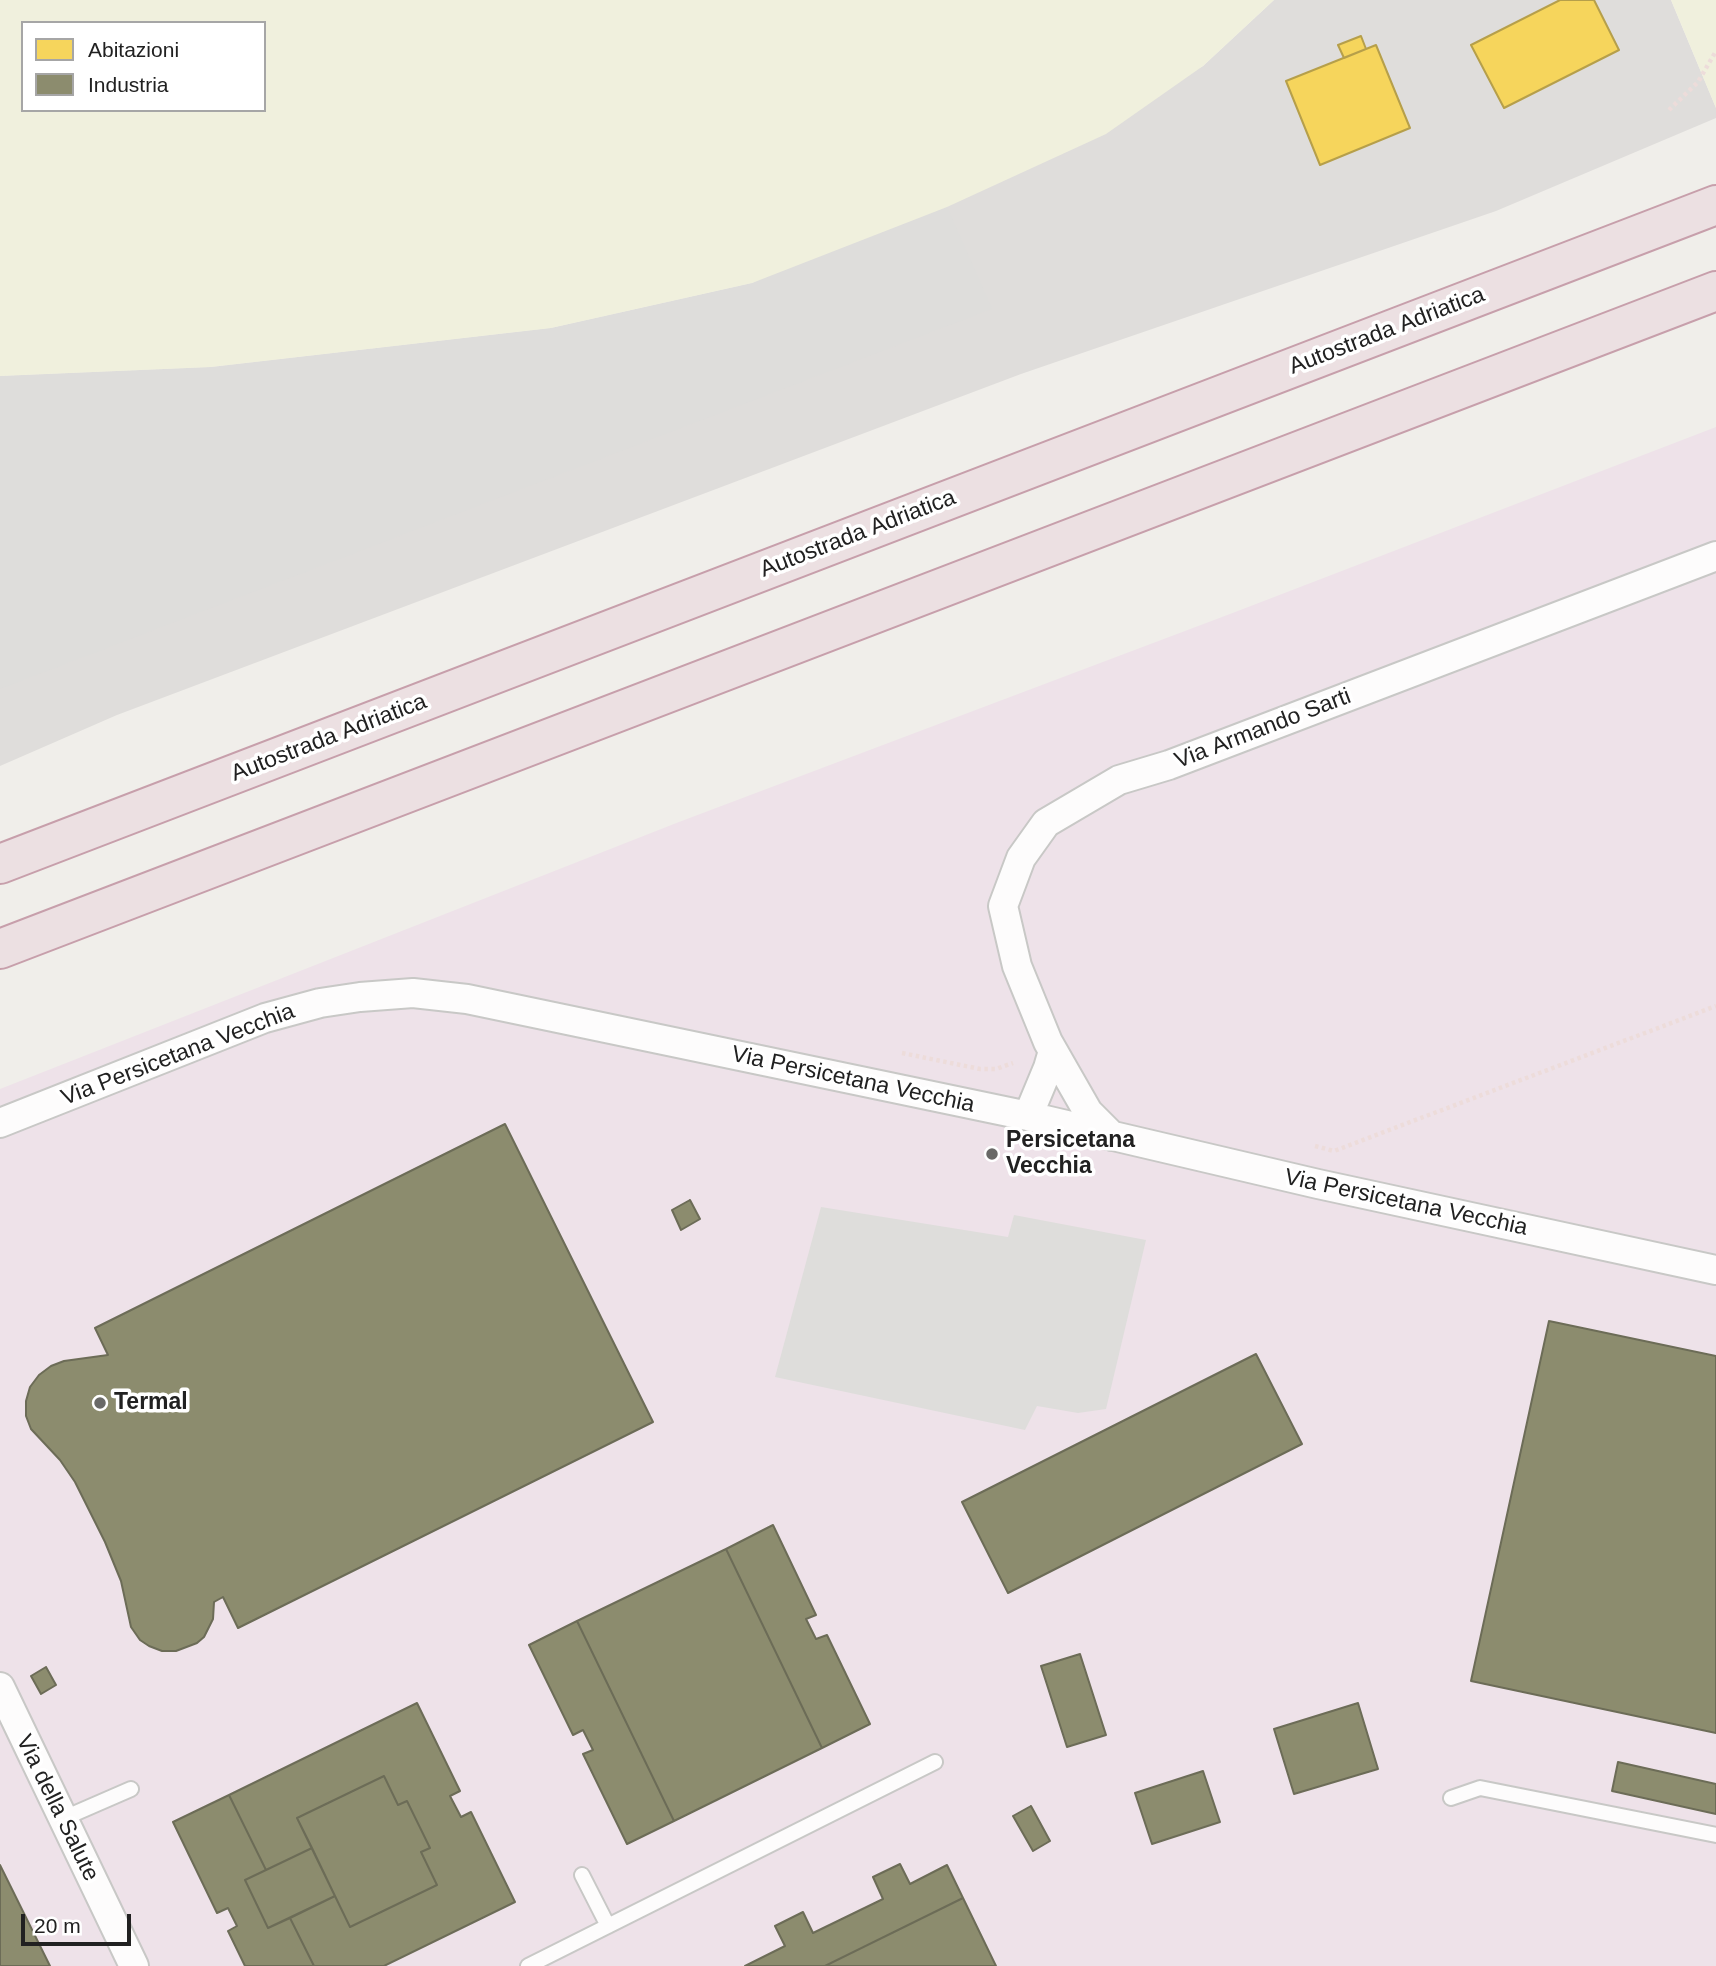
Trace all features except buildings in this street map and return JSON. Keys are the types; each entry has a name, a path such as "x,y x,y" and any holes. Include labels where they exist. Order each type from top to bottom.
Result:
{"highway":[{"name":"Autostrada Adriatica","path":"0,864 1716,205"},
{"path":"0,948 1716,291"}],"street":[{"name":"Via Armando Sarti","path":"1112,1136 1088,1112 1053,1051 1017,966 1003,906 1021,858 1046,823 1119,780 1169,765 1716,556"},
{"name":"Via Persicetana Vecchia","path":"0,1123 265,1018 320,1003 413,993 467,999 1028,1116 1318,1184 1716,1270"},
{"path":"1028,1116 1053,1051"},
{"name":"Via della Salute","path":"0,1686 134,1966"}],"lane":[{"path":"528,1966 935,1762"},
{"path":"1451,1798 1480,1788 1716,1835"},
{"path":"62,1819 131,1789"},
{"path":"582,1875 608,1926"}],"path":[{"path":"1669,110 1698,82 1716,51"},
{"path":"1307,1145 1334,1151 1716,1006"}],"shaded area":[{"path":"1274,0 1671,0 1716,108 1716,118 1496,211 1021,374 117,715 0,766 0,376 211,367 551,328 752,283 1203,66"},
{"path":"947,207 992,309 0,689 0,376 211,367 551,328 752,283"},
{"path":"1716,427 1716,1966 0,1966 0,1089 679,822"},
{"path":"821,1207 1008,1237 1014,1215 1146,1240 1106,1409 1078,1413 1037,1406 1025,1430 775,1377"}],"green space":[{"path":"0,0 1274,0 1203,66 1106,134 947,207 752,283 551,328 211,367 0,376"},
{"path":"1671,0 1716,0 1716,108"}],"place":[{"name":"Persicetana Vecchia","path":"992,1154"},
{"name":"Termal","path":"100,1403"}]}
